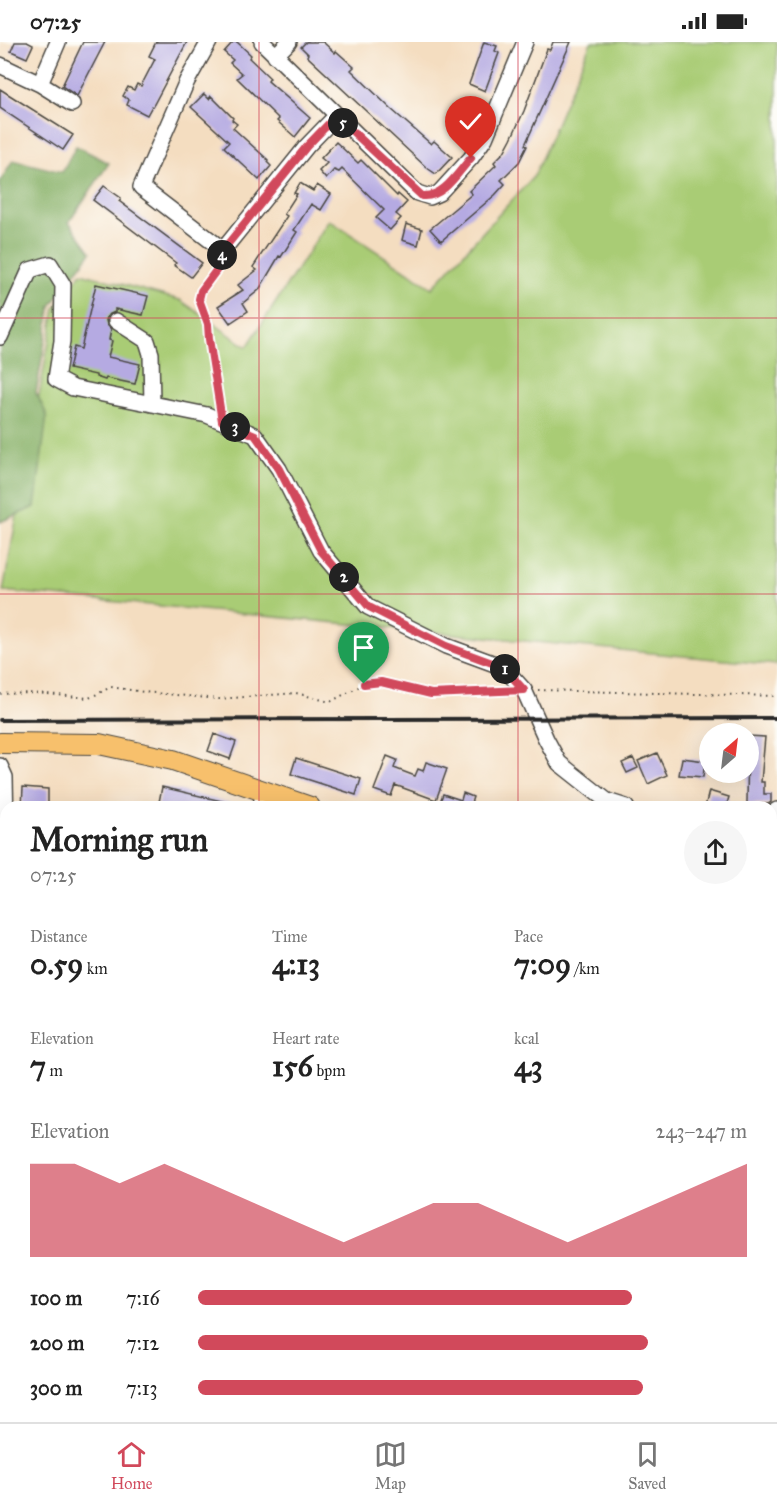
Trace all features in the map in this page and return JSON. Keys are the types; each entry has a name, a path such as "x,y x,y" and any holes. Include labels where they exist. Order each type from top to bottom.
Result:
{"main road":[{"path":"0,743 99,744 173,760 262,799"}],"street":[{"path":"40,84 58,42"},
{"path":"209,42 187,81 141,187 223,250 307,146 336,116"},
{"path":"262,42 417,193 430,196 440,193 486,138 525,42"},
{"path":"275,56 289,42"},
{"path":"0,65 40,84 72,104"},
{"path":"0,337 30,270 50,264 63,285 62,341 56,379 73,388 207,415 255,435 279,469 321,551 369,607 446,646 503,667 524,690 559,763 607,801"},
{"path":"116,321 147,341 151,354 152,404"},
{"path":"0,766 5,777 5,801"}],"path":[{"path":"222,421 208,324 199,299 201,291 218,268 223,250"},
{"path":"0,694 36,693 89,698 111,687 219,699 296,693 330,702 364,684 381,682 431,694 524,690 777,696"}],"green space":[{"path":"591,42 777,42 777,665 3,591 55,308 81,273 180,300 247,347 329,220 432,288 534,176"},
{"path":"76,146 109,163 69,222 91,252 51,306 36,393 47,415 35,507 0,522 0,182 13,160 62,172"}],"building":[{"path":"15,42 27,42 33,45 27,58 11,51"},
{"path":"83,42 105,42 77,96 62,86"},
{"path":"156,42 187,42 147,115 127,105 129,100 123,96 128,87 134,90 137,84 141,86 155,59 149,56"},
{"path":"233,42 237,42 251,55 249,58 270,78 268,81 310,118 295,137 237,78 242,74 230,63 233,60 224,52"},
{"path":"306,42 323,42 335,53 336,51 354,67 351,70 391,109 431,144 434,141 452,157 436,174 427,168 307,56 308,54 301,47"},
{"path":"484,42 497,46 495,51 499,53 485,91 469,84"},
{"path":"553,42 571,42 519,162 501,180 505,184 495,195 441,241 430,229 472,194 469,191 496,165 494,162 504,152 511,139 547,49 550,50"},
{"path":"0,89 73,135 63,150 0,108"},
{"path":"204,94 209,99 211,96 233,118 232,120 237,124 233,128 268,160 271,166 259,180 224,147 229,142 191,107"},
{"path":"336,142 358,163 361,160 397,196 398,194 407,202 396,214 401,218 390,230 376,218 384,210 342,169 339,172 334,170 326,179 319,171 327,163 321,158"},
{"path":"300,183 313,191 317,185 331,194 321,210 311,204 294,230 297,232 281,257 279,256 259,290 243,303 248,311 230,323 218,306 243,290 238,285 257,270 253,267 287,216 284,214 297,194 294,193"},
{"path":"104,186 121,198 119,201 202,263 191,277 93,200"},
{"path":"406,224 422,229 418,245 402,240"},
{"path":"96,284 148,296 143,315 115,309 115,312 108,315 106,320 111,329 109,340 112,341 108,357 140,364 135,384 106,378 105,380 96,375 69,369 74,347 81,349"},
{"path":"214,734 236,742 230,759 208,751"},
{"path":"759,737 765,737 761,782 764,782 764,794 771,794 771,801 747,801 747,783 759,783"},
{"path":"657,753 667,775 648,784 638,761"},
{"path":"387,756 397,760 394,768 415,776 418,769 423,771 426,762 447,769 436,800 395,785 391,796 374,790"},
{"path":"296,758 361,779 356,795 291,774"},
{"path":"633,758 638,768 627,773 622,763"},
{"path":"682,758 699,760 699,777 679,775"},
{"path":"23,787 48,789 48,801 22,801"},
{"path":"162,787 222,801 159,801"},
{"path":"709,791 729,797 728,801 706,801"},
{"path":"463,793 473,797 472,801 440,801 443,794 461,800"}],"railway":[{"path":"0,720 777,718"}],"route":[{"path":"364,684 381,682 431,694 524,690 503,667 446,646 369,607 321,551 279,469 255,435 222,421 208,324 199,299 201,291 218,268 223,250 307,146 336,116 422,196 440,193 471,158"}]}
